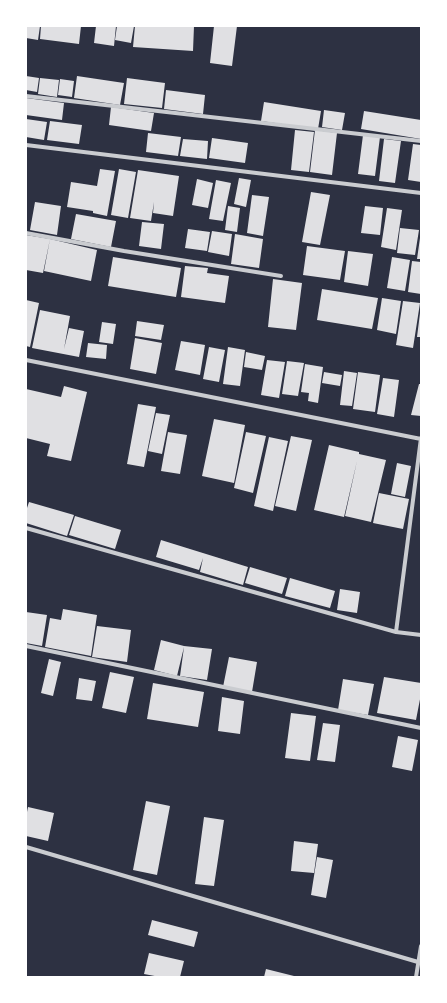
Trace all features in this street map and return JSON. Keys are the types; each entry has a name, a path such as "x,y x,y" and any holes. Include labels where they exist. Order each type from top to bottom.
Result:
{"street":[{"path":"26,96 421,141"},
{"path":"26,145 421,193"},
{"path":"26,233 124,251 281,276"},
{"path":"26,360 421,438 396,632"},
{"path":"26,528 396,632 421,635"},
{"path":"26,646 421,728"},
{"path":"26,847 418,962"},
{"path":"416,977 421,946"}],"building":[{"path":"26,26 40,26 38,40 26,38"},
{"path":"41,26 81,26 79,44 40,39"},
{"path":"96,26 116,26 114,46 94,43"},
{"path":"117,26 134,26 131,43 115,40"},
{"path":"135,26 194,26 193,51 133,47"},
{"path":"214,26 237,26 232,66 210,63"},
{"path":"26,76 39,78 37,92 26,90"},
{"path":"77,76 124,83 120,105 74,98"},
{"path":"40,78 59,80 57,97 38,94"},
{"path":"127,78 165,83 162,108 124,104"},
{"path":"60,79 74,81 72,97 58,95"},
{"path":"166,90 205,95 203,114 164,109"},
{"path":"26,98 64,103 62,120 26,115"},
{"path":"264,102 321,111 318,129 261,121"},
{"path":"111,107 154,113 151,131 109,125"},
{"path":"324,110 345,113 342,130 322,127"},
{"path":"364,111 421,120 421,139 361,129"},
{"path":"26,119 47,122 44,140 26,137"},
{"path":"50,121 82,125 79,144 47,140"},
{"path":"295,130 314,132 309,172 291,170"},
{"path":"315,130 337,133 332,175 310,172"},
{"path":"148,133 181,137 178,156 146,152"},
{"path":"363,135 380,137 375,176 358,174"},
{"path":"212,138 248,143 245,163 209,158"},
{"path":"183,139 208,141 207,159 180,156"},
{"path":"384,139 401,141 395,183 379,181"},
{"path":"413,144 421,145 421,182 408,180"},
{"path":"100,169 115,171 107,216 93,213 93,211 67,207 71,182 97,186"},
{"path":"119,169 136,172 128,218 111,215"},
{"path":"138,170 179,176 173,216 153,213 154,202 151,221 130,218"},
{"path":"239,178 251,180 246,207 234,204"},
{"path":"197,179 213,183 208,208 192,205"},
{"path":"216,180 231,183 223,221 209,219"},
{"path":"311,192 330,195 320,245 302,242"},
{"path":"252,195 269,197 263,236 247,233"},
{"path":"35,202 61,206 57,235 30,230"},
{"path":"228,206 240,208 237,232 225,230"},
{"path":"365,206 383,208 380,235 361,233"},
{"path":"387,208 402,210 396,250 381,247"},
{"path":"76,214 116,221 111,247 71,239"},
{"path":"142,222 164,224 161,249 139,246"},
{"path":"400,228 419,230 415,255 397,253"},
{"path":"188,229 210,232 207,251 185,248"},
{"path":"212,231 232,234 229,256 208,252"},
{"path":"235,234 263,239 259,268 231,264"},
{"path":"26,235 50,239 43,273 26,270"},
{"path":"420,238 421,259 417,259"},
{"path":"50,239 97,250 91,281 44,271"},
{"path":"307,246 345,251 340,280 303,275"},
{"path":"348,251 373,254 368,286 344,282"},
{"path":"113,257 181,268 176,297 108,286"},
{"path":"392,257 410,260 405,291 387,288"},
{"path":"412,261 421,262 421,294 408,292"},
{"path":"185,266 208,268 207,273 229,276 225,303 181,297"},
{"path":"273,279 302,283 296,330 268,327"},
{"path":"322,289 378,298 372,329 317,320"},
{"path":"382,298 401,301 396,334 377,330"},
{"path":"26,300 39,303 30,347 26,346"},
{"path":"403,301 420,303 413,348 396,345"},
{"path":"40,310 70,316 64,349 69,328 84,331 79,357 32,348"},
{"path":"420,313 421,337 417,337"},
{"path":"137,321 164,325 161,340 135,336"},
{"path":"102,322 116,324 113,344 99,342"},
{"path":"135,338 162,343 156,374 130,369"},
{"path":"181,341 205,345 200,375 175,370"},
{"path":"88,343 107,345 106,359 86,357"},
{"path":"209,347 225,350 219,382 203,379"},
{"path":"228,347 245,350 240,386 223,384"},
{"path":"246,352 265,356 262,370 244,367"},
{"path":"267,360 285,362 279,398 261,395"},
{"path":"287,361 304,363 298,396 282,394"},
{"path":"305,364 323,367 318,403 308,401 309,393 301,392"},
{"path":"344,371 357,373 352,406 340,405"},
{"path":"324,372 342,375 340,386 322,383"},
{"path":"358,372 380,375 375,412 353,409"},
{"path":"383,378 399,380 394,417 377,414"},
{"path":"419,384 421,384 421,416 411,415"},
{"path":"64,386 87,392 71,461 47,456 50,444 26,438 26,389 61,397"},
{"path":"138,404 156,407 144,467 127,464"},
{"path":"156,413 170,415 162,454 148,451"},
{"path":"214,419 245,425 234,483 202,476"},
{"path":"168,432 187,435 180,474 161,471"},
{"path":"246,432 266,436 253,493 234,488"},
{"path":"291,436 312,440 296,511 275,506"},
{"path":"269,437 288,441 273,511 254,506"},
{"path":"329,445 386,460 371,522 345,516 357,461 344,517 314,510"},
{"path":"397,463 411,466 405,497 391,494"},
{"path":"379,493 409,499 403,529 373,523"},
{"path":"29,502 74,515 67,536 26,523 26,511"},
{"path":"75,516 121,530 115,549 69,535"},
{"path":"161,540 248,567 243,585 200,572 203,558 199,570 156,557"},
{"path":"250,567 287,578 282,594 245,583"},
{"path":"290,578 335,591 330,608 285,596"},
{"path":"340,589 360,592 357,613 337,610"},
{"path":"63,609 97,615 91,656 45,647 50,618 61,620"},
{"path":"26,612 47,615 42,646 26,643"},
{"path":"97,626 131,630 127,662 92,657"},
{"path":"161,640 184,646 212,649 207,680 180,676 184,647 177,676 154,670"},
{"path":"229,657 257,662 252,692 223,687"},
{"path":"49,659 61,662 53,696 41,693"},
{"path":"110,672 134,677 126,713 102,708"},
{"path":"384,677 421,683 421,694 416,720 377,713"},
{"path":"79,678 96,681 92,701 76,699"},
{"path":"343,679 374,684 368,715 338,710"},
{"path":"153,683 204,692 198,727 147,719"},
{"path":"222,697 244,701 240,734 218,731"},
{"path":"291,713 316,716 310,761 285,758"},
{"path":"323,723 340,725 335,762 317,760"},
{"path":"398,736 418,740 412,771 392,767"},
{"path":"146,801 170,806 157,875 133,870"},
{"path":"28,807 54,813 48,841 26,836 26,817"},
{"path":"204,817 224,820 214,886 195,884"},
{"path":"294,841 318,844 314,873 291,871"},
{"path":"317,857 333,860 326,898 311,895"},
{"path":"152,920 198,932 194,947 148,935"},
{"path":"149,953 184,961 180,977 160,977 144,974"},
{"path":"266,969 294,976 294,977 264,977"}]}
